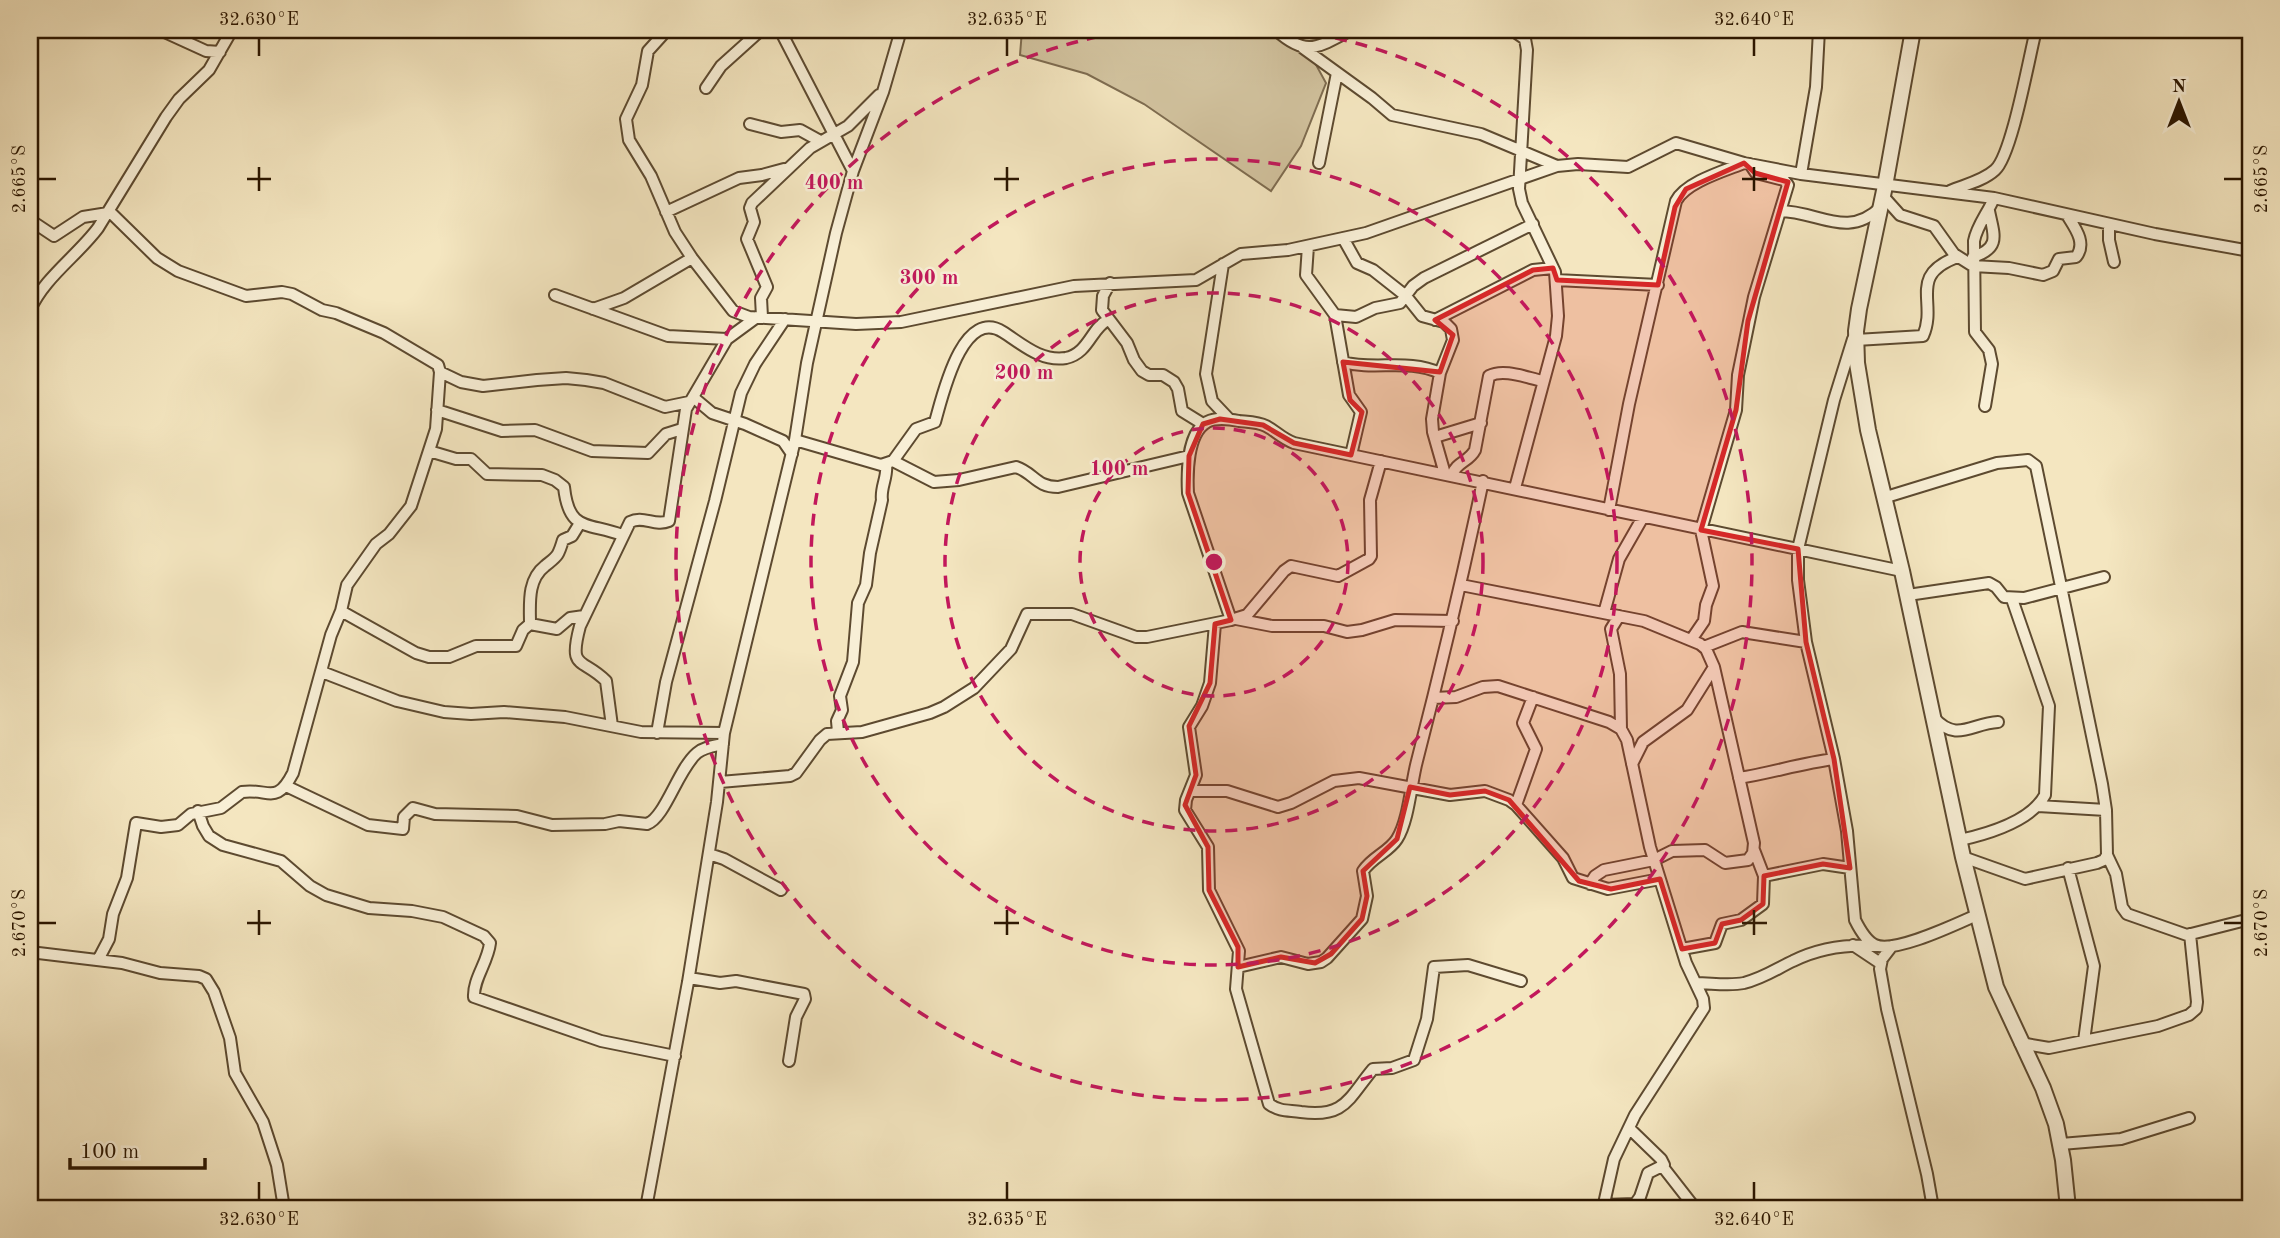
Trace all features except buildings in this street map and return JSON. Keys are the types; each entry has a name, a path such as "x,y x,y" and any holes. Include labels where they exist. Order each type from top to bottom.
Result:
{"street":[{"path":"160,30 206,51 220,52"},
{"path":"30,310 36,297 87,244 179,99 209,70 232,30"},
{"path":"667,30 648,51 642,85 626,119 629,140 692,258 733,311 742,315 856,324 901,322 1074,286 1110,282 1196,280 1241,254 1288,250 1343,238 1407,219 1557,166 1578,164 1628,167 1676,143 1883,196 1948,192 1994,198 2109,224 2250,251"},
{"path":"706,88 721,66 761,30"},
{"path":"780,30 853,172"},
{"path":"646,1208 689,978 720,782 723,738 792,454 816,320 836,233 853,172 883,92 901,30"},
{"path":"1276,30 1392,115 1481,134 1557,166"},
{"path":"1304,48 1323,45 1351,30"},
{"path":"1511,30 1525,39 1527,50 1520,196 1553,268 1558,327 1515,488"},
{"path":"1801,174 1816,87 1819,30"},
{"path":"1879,946 1871,943 1857,925 1847,831 1824,708 1806,642 1798,580 1798,549 1834,400 1856,335 1913,30"},
{"path":"1948,192 1991,173 2001,163 2009,145 2036,30"},
{"path":"1320,163 1337,73"},
{"path":"760,317 761,298 767,289 747,239 754,222 750,206 787,168 820,141 858,118 883,92"},
{"path":"750,124 781,132 800,130 820,141"},
{"path":"1691,640 1704,621 1713,586 1701,530 1736,410 1738,375 1748,321 1788,188 1788,182 1759,174 1746,163"},
{"path":"1609,510 1632,390 1679,196 1691,186 1746,163"},
{"path":"666,212 743,176 762,175 787,168"},
{"path":"1780,211 1830,222 1851,223 1863,221 1883,196"},
{"path":"1883,196 1900,215 1934,226 1957,257 2043,275 2053,271 2059,259 2076,257 2079,253 2079,235 2067,215"},
{"path":"1985,406 1992,356 1975,332 1973,262 1976,232 1994,198"},
{"path":"1973,262 1993,245 1989,211"},
{"path":"30,220 54,236 83,217 109,212"},
{"path":"98,960 109,939 113,914 127,878 136,823 161,827 178,825 187,816 198,811 221,808 242,792 272,793 282,791 286,786 293,773 331,635 348,585 376,544 408,512 436,429 440,372 438,365 384,333 322,310 292,294 282,292 246,296 178,271 157,258 109,212"},
{"path":"1335,315 1356,317 1375,308 1397,304 1424,278 1533,224"},
{"path":"2109,224 2114,262"},
{"path":"1343,238 1357,264 1373,271 1406,296 1420,314 1448,325 1453,335 1440,373 1432,419 1435,438 1449,475"},
{"path":"1308,246 1306,275 1335,315 1350,400 1361,412 1352,455"},
{"path":"1856,335 1923,336 1929,277 1938,265 1957,257"},
{"path":"593,309 624,298 692,258"},
{"path":"1223,264 1206,374 1212,401 1229,419"},
{"path":"1435,320 1532,271 1553,268"},
{"path":"1556,280 1658,285"},
{"path":"1110,282 1102,310 1127,343 1137,366 1145,373 1163,375 1174,382 1182,411 1203,424"},
{"path":"555,295 668,336 727,339"},
{"path":"612,726 606,681 579,663 577,657 576,641 584,616 622,536 634,519 660,523 669,521 683,417 691,399 727,339 760,317"},
{"path":"657,733 666,682 746,380 785,319"},
{"path":"838,732 837,721 842,710 840,696 853,662 858,603 867,580 881,492 889,463 916,429 935,422 952,365 967,341 979,331 991,327 1002,331 1019,345 1057,359 1079,352 1092,340 1099,326 1108,320"},
{"path":"1856,335 1857,363 1868,430 1908,595 1963,857 1996,987 2043,1088 2056,1124 2068,1208"},
{"path":"1343,362 1363,366 1385,363 1420,366 1440,373"},
{"path":"440,372 461,382 483,386 556,378 586,380 604,383 665,407 691,399"},
{"path":"1449,475 1457,465 1472,456 1477,444 1488,380 1492,373 1543,381"},
{"path":"691,399 708,411 783,441 792,454"},
{"path":"437,410 502,431 540,431 592,450 648,453 666,435 682,429"},
{"path":"1233,620 1188,493 1186,471 1189,456 1203,424 1212,420 1229,419 1265,426 1276,435 1294,443 1902,571"},
{"path":"1435,438 1481,423"},
{"path":"795,440 874,464 889,463 934,482 958,480 1016,467 1042,486 1058,487 1189,456"},
{"path":"429,451 456,459 471,459 483,471 492,475 542,475 555,480 564,487 569,513 580,523 588,527 604,528 622,536"},
{"path":"1883,498 1997,463 2018,460 2032,462 2036,466 2099,766 2106,810 2107,855 2118,880 2124,912 2178,933 2190,934 2250,919"},
{"path":"720,782 793,775 823,737 838,732 869,731 944,707 974,688 1001,661 1011,649 1026,616 1031,613 1072,614 1141,637 1233,620 1251,612 1291,566 1334,577 1341,575 1369,559 1372,551 1370,500 1381,461"},
{"path":"1238,968 1281,957 1301,963 1315,963 1331,954 1362,919 1367,895 1363,871 1371,860 1397,839 1453,621 1483,481"},
{"path":"1604,613 1617,563 1643,517"},
{"path":"341,611 407,649 429,657 449,657 476,646 516,646 523,630 530,624 531,586 543,568 557,557 563,540 572,537 580,523"},
{"path":"1908,595 1989,583 2004,597 2024,598 2104,577"},
{"path":"1461,585 1651,623 1704,647 1714,667 1754,850 1765,876 1765,899 1761,906 1741,920 1723,924 1715,943 1682,949"},
{"path":"2012,599 2049,706 2046,789 2038,806"},
{"path":"530,624 557,628 570,618 584,616"},
{"path":"1619,616 1611,629 1620,674 1621,729"},
{"path":"1233,620 1282,626 1324,626 1347,632 1362,631 1395,620 1453,621"},
{"path":"1215,624 1211,680 1202,706 1189,727 1196,771 1185,810 1208,847 1209,890 1238,947 1236,989 1269,1104 1281,1111 1319,1114 1332,1111 1357,1093 1373,1069 1392,1068 1414,1060 1427,1019 1434,967 1468,965 1521,981"},
{"path":"1704,647 1742,632 1806,642"},
{"path":"1632,764 1643,742 1688,710 1714,667"},
{"path":"322,672 424,709 463,714 504,712 565,717 657,733 723,738"},
{"path":"1433,698 1455,698 1493,686 1608,722 1621,729 1628,740 1654,860 1682,949 1704,1004 1703,1013 1629,1128 1614,1159 1604,1207 1634,1204 1642,1193 1647,1173 1663,1167"},
{"path":"1516,805 1536,749 1523,723 1533,697"},
{"path":"1934,718 1946,728 1957,731 1998,722"},
{"path":"286,786 368,825 387,828 403,829 404,817 413,808 435,814 517,816 552,825 605,824 619,821 647,824 659,816 677,778 695,754 723,738"},
{"path":"1739,778 1834,759"},
{"path":"1190,791 1227,792 1278,807 1323,786 1351,778 1450,795 1485,791 1516,805 1563,858 1573,878 1612,889 1660,879"},
{"path":"1960,840 1996,830 2038,806 2106,810"},
{"path":"198,811 209,836 223,845 281,861 310,887 326,895 369,908 412,911 443,917 484,936 490,943 488,957 477,982 474,997 601,1041 675,1056"},
{"path":"1590,884 1595,876 1604,870 1654,860 1668,852 1702,850 1709,852 1719,861 1741,862 1748,860 1754,850"},
{"path":"709,854 724,859 781,890"},
{"path":"1963,857 2025,879 2096,863 2104,860 2107,855"},
{"path":"1765,876 1827,864 1850,868"},
{"path":"2068,868 2095,975 2084,1041"},
{"path":"1696,983 1742,984 1826,950 1853,945 1892,946 1931,934 1979,914"},
{"path":"2020,1043 2049,1048 2158,1026 2189,1015 2196,1009 2197,1002 2190,934"},
{"path":"1853,945 1880,963"},
{"path":"1892,946 1880,963 1887,1009 1933,1208"},
{"path":"30,952 122,963 169,974 199,976 211,985 230,1038 235,1073 261,1119 277,1165 284,1208"},
{"path":"689,978 742,982 804,994 805,999 794,1023 789,1061"},
{"path":"2060,1144 2121,1139 2189,1118"},
{"path":"1629,1128 1661,1159 1663,1167 1695,1208"}],"highlighted area":[{"path":"1744,163 1755,173 1788,182 1748,321 1736,410 1701,530 1798,549 1806,642 1834,759 1850,868 1823,864 1764,876 1763,904 1741,920 1722,924 1715,943 1682,949 1660,879 1611,889 1579,881 1509,800 1485,791 1450,795 1410,787 1397,839 1363,871 1367,896 1362,919 1331,954 1315,963 1281,957 1238,967 1238,947 1209,890 1208,847 1185,805 1196,775 1189,726 1210,683 1215,624 1231,620 1188,493 1189,456 1203,424 1220,419 1263,425 1294,443 1351,455 1362,412 1350,400 1343,362 1440,372 1453,335 1435,320 1533,270 1553,268 1557,280 1658,285 1675,207 1686,189"}],"shaded area":[{"path":"1022,30 1297,30 1326,83 1301,146 1271,191 1144,104 1087,74 1020,55"}]}
